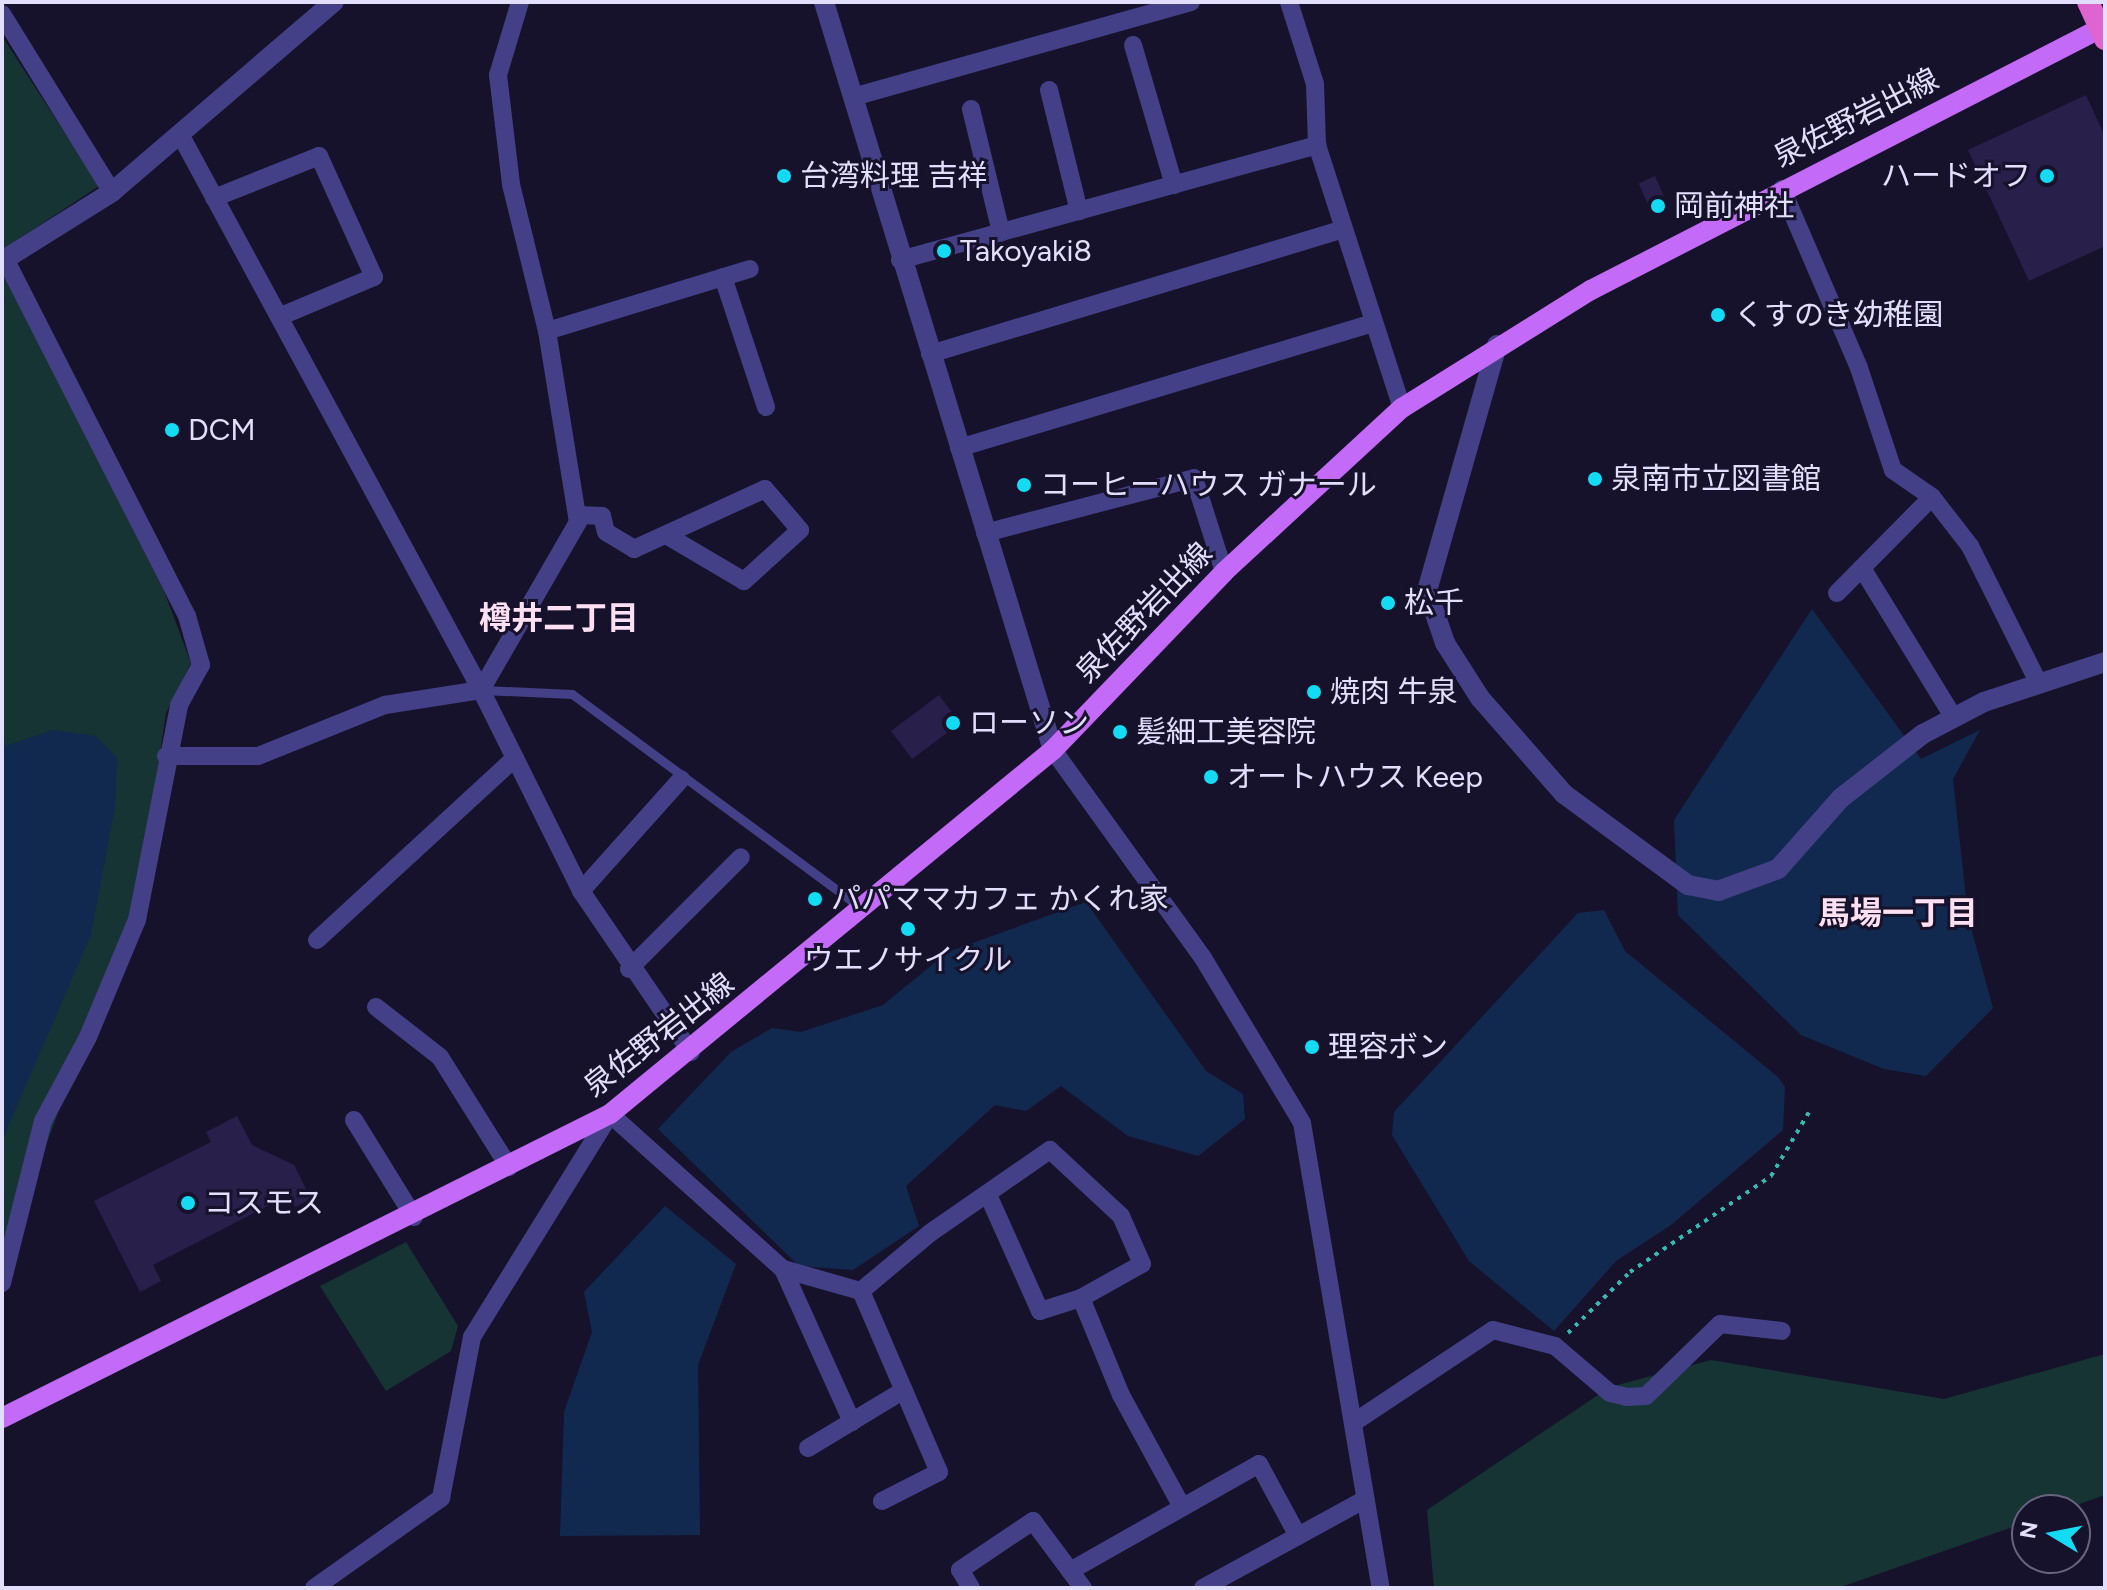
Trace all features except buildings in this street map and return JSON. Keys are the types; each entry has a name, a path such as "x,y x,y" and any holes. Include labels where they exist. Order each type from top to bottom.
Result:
{"highway":[{"path":"2088,2 2103,31"}],"main road":[{"name":"泉佐野岩出線","path":"2,1418 414,1217 610,1114 691,1052 1053,750 1224,572 1402,408 1497,345 1782,189 2103,31"}],"street":[{"path":"2,1283 43,1121 94,1025 137,920 166,756 179,705 201,665 198,647 41,319 3,260 112,192 334,2"},
{"path":"481,690 577,515 547,331 511,184 498,75 520,2"},
{"path":"824,2 900,260 1053,750 1203,958 1302,1123 1353,1423 1362,1501 1381,1588"},
{"path":"853,97 1191,2"},
{"path":"1289,2 1315,84 1317,145 1402,408"},
{"path":"2,14 112,192"},
{"path":"1133,45 1174,185"},
{"path":"1049,90 1079,211"},
{"path":"971,109 1001,232"},
{"path":"181,136 481,690 581,891 629,969 691,1052"},
{"path":"900,260 1317,145"},
{"path":"214,198 319,156 374,277 279,317"},
{"path":"1782,189 1859,368 1893,470 1932,497 1970,546 2038,682"},
{"path":"930,354 1342,230"},
{"path":"547,331 750,269"},
{"path":"723,277 766,407"},
{"path":"959,448 1374,323"},
{"path":"1497,345 1427,590 1445,643 1480,698 1564,794 1647,860 1688,885 1718,891 1778,869 1841,798 1954,718 2038,682 2105,662"},
{"path":"985,533 1194,478 1224,572"},
{"path":"577,515 602,516 606,532 634,549 765,489 800,530 744,581 666,535"},
{"path":"1837,593 1932,497"},
{"path":"1862,568 1954,718"},
{"path":"166,756 258,756 385,705 481,690"},
{"path":"317,940 515,758"},
{"path":"581,891 681,779"},
{"path":"629,969 741,857"},
{"path":"376,1007 440,1057 509,1167"},
{"path":"314,1588 441,1498 472,1337 610,1114 783,1269 852,1422"},
{"path":"354,1120 414,1217"},
{"path":"861,1291 988,1195 1050,1150 1121,1216 1142,1264 1081,1298 1040,1311 988,1195"},
{"path":"783,1269 861,1291"},
{"path":"861,1291 939,1472 882,1501"},
{"path":"1081,1298 1121,1395 1182,1507"},
{"path":"1353,1423 1493,1330 1555,1346 1610,1393 1646,1396 1720,1324 1782,1331"},
{"path":"808,1448 904,1390"},
{"path":"1070,1571 1259,1464 1298,1536"},
{"path":"1203,1588 1362,1501"},
{"path":"971,1588 960,1570 1033,1521 1083,1588"}],"lane":[{"path":"481,690 572,694 681,779 863,909"}],"path":[{"path":"1555,1346 1630,1272 1771,1176 1809,1112"}],"green space":[{"path":"2,36 99,186 2,250"},
{"path":"2,269 164,591 191,663 166,713 139,896 2,1263"},
{"path":"406,1242 458,1326 451,1351 386,1391 320,1286"},
{"path":"2105,1354 2105,1495 2091,1500 2091,1494 2011,1494 2011,1528 1838,1588 1434,1588 1427,1510 1610,1387 1711,1360 1944,1399"}],"water":[{"path":"1812,609 1921,759 1980,730 1953,779 1968,917 1993,1008 1926,1076 1884,1069 1801,1035 1678,915 1674,820"},
{"path":"53,730 96,736 117,758 115,807 91,935 2,1141 2,747"},
{"path":"1086,902 1206,1071 1243,1094 1245,1119 1198,1156 1128,1136 1061,1086 1026,1111 995,1105 906,1186 919,1226 853,1270 799,1266 658,1129 731,1052 772,1028 801,1032 883,1005 948,952"},
{"path":"1604,910 1625,951 1778,1077 1785,1087 1783,1130 1671,1225 1616,1261 1554,1331 1469,1261 1392,1135 1394,1112 1578,913"},
{"path":"665,1206 736,1264 698,1365 700,1535 560,1536 564,1412 592,1332 584,1292"}],"place":[{"name":"台湾料理 吉祥","path":"784,176"},
{"name":"ハードオフ","path":"2047,176"},
{"name":"岡前神社","path":"1658,206"},
{"name":"Takoyaki8","path":"944,251"},
{"name":"くすのき幼稚園","path":"1718,315"},
{"name":"DCM","path":"172,430"},
{"name":"泉南市立図書館","path":"1595,479"},
{"name":"コーヒーハウス ガナール","path":"1024,485"},
{"name":"松千","path":"1388,603"},
{"name":"焼肉 牛泉","path":"1314,692"},
{"name":"ローソン","path":"953,723"},
{"name":"髪細工美容院","path":"1120,732"},
{"name":"オートハウス Keep","path":"1211,777"},
{"name":"パパママカフェ かくれ家","path":"815,899"},
{"name":"ウエノサイクル","path":"908,929"},
{"name":"理容ボン","path":"1312,1047"},
{"name":"コスモス","path":"188,1203"}],"district":[{"name":"樽井二丁目","path":"559,618"},
{"name":"馬場一丁目","path":"1898,913"}]}
